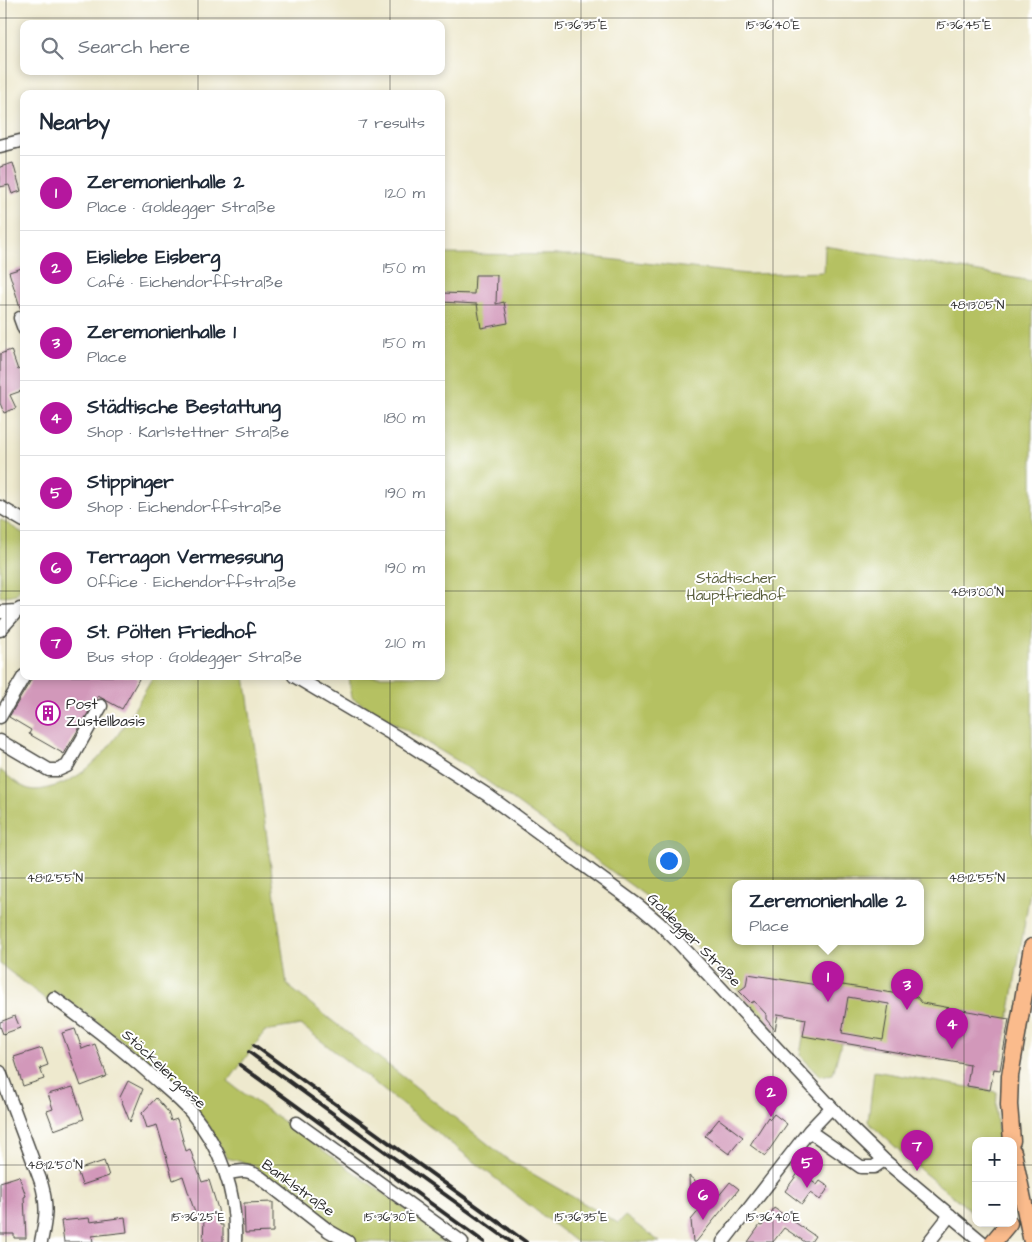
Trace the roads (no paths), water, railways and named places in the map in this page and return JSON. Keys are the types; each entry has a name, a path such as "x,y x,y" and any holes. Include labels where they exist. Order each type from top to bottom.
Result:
{"main road":[{"path":"1012,1137 1009,1105 1010,1076 1032,947"},
{"path":"1017,1165 1028,1202 1032,1242"},
{"path":"1017,1213 1028,1202"},
{"path":"1018,1242 1029,1225"},
{"path":"994,1242 1006,1227"}],"street":[{"path":"0,146 20,141"},
{"path":"0,507 20,519"},
{"path":"0,612 20,608"},
{"path":"0,630 20,608"},
{"path":"0,717 22,680"},
{"name":"Goldegger Straße","path":"301,680 486,794 638,906 678,942 831,1108 884,1160 982,1242"},
{"path":"0,741 49,770 58,770 67,766 101,706"},
{"name":"Stöckelergasse","path":"54,998 122,1049 190,1111 206,1131 218,1152 226,1174 234,1205 235,1242"},
{"path":"0,1072 45,1196 46,1214 41,1242"},
{"path":"723,1242 809,1131 831,1108"},
{"path":"298,1123 462,1242"},
{"path":"809,1131 861,1167 874,1167 884,1160"},
{"name":"Banklstraße","path":"226,1174 240,1171 251,1172 262,1178 328,1231 348,1242"},
{"path":"928,1242 950,1215"}],"railway":[{"path":"254,1045 526,1242"},
{"path":"249,1052 511,1242"},
{"path":"240,1065 484,1242"}],"place":[{"name":"Post Zustellbasis","path":"48,713"},
{"name":"Zeremonienhalle 2","path":"828,1002"},
{"name":"Zeremonienhalle 1","path":"907,1010"},
{"name":"Städtische Bestattung","path":"952,1049"},
{"name":"Eisliebe Eisberg","path":"771,1117"},
{"name":"St. Pölten Friedhof","path":"917,1171"},
{"name":"Stippinger","path":"807,1188"},
{"name":"Terragon Vermessung","path":"703,1220"}],"park label":[{"name":"Städtischer Hauptfriedhof","path":"736,586"}]}
